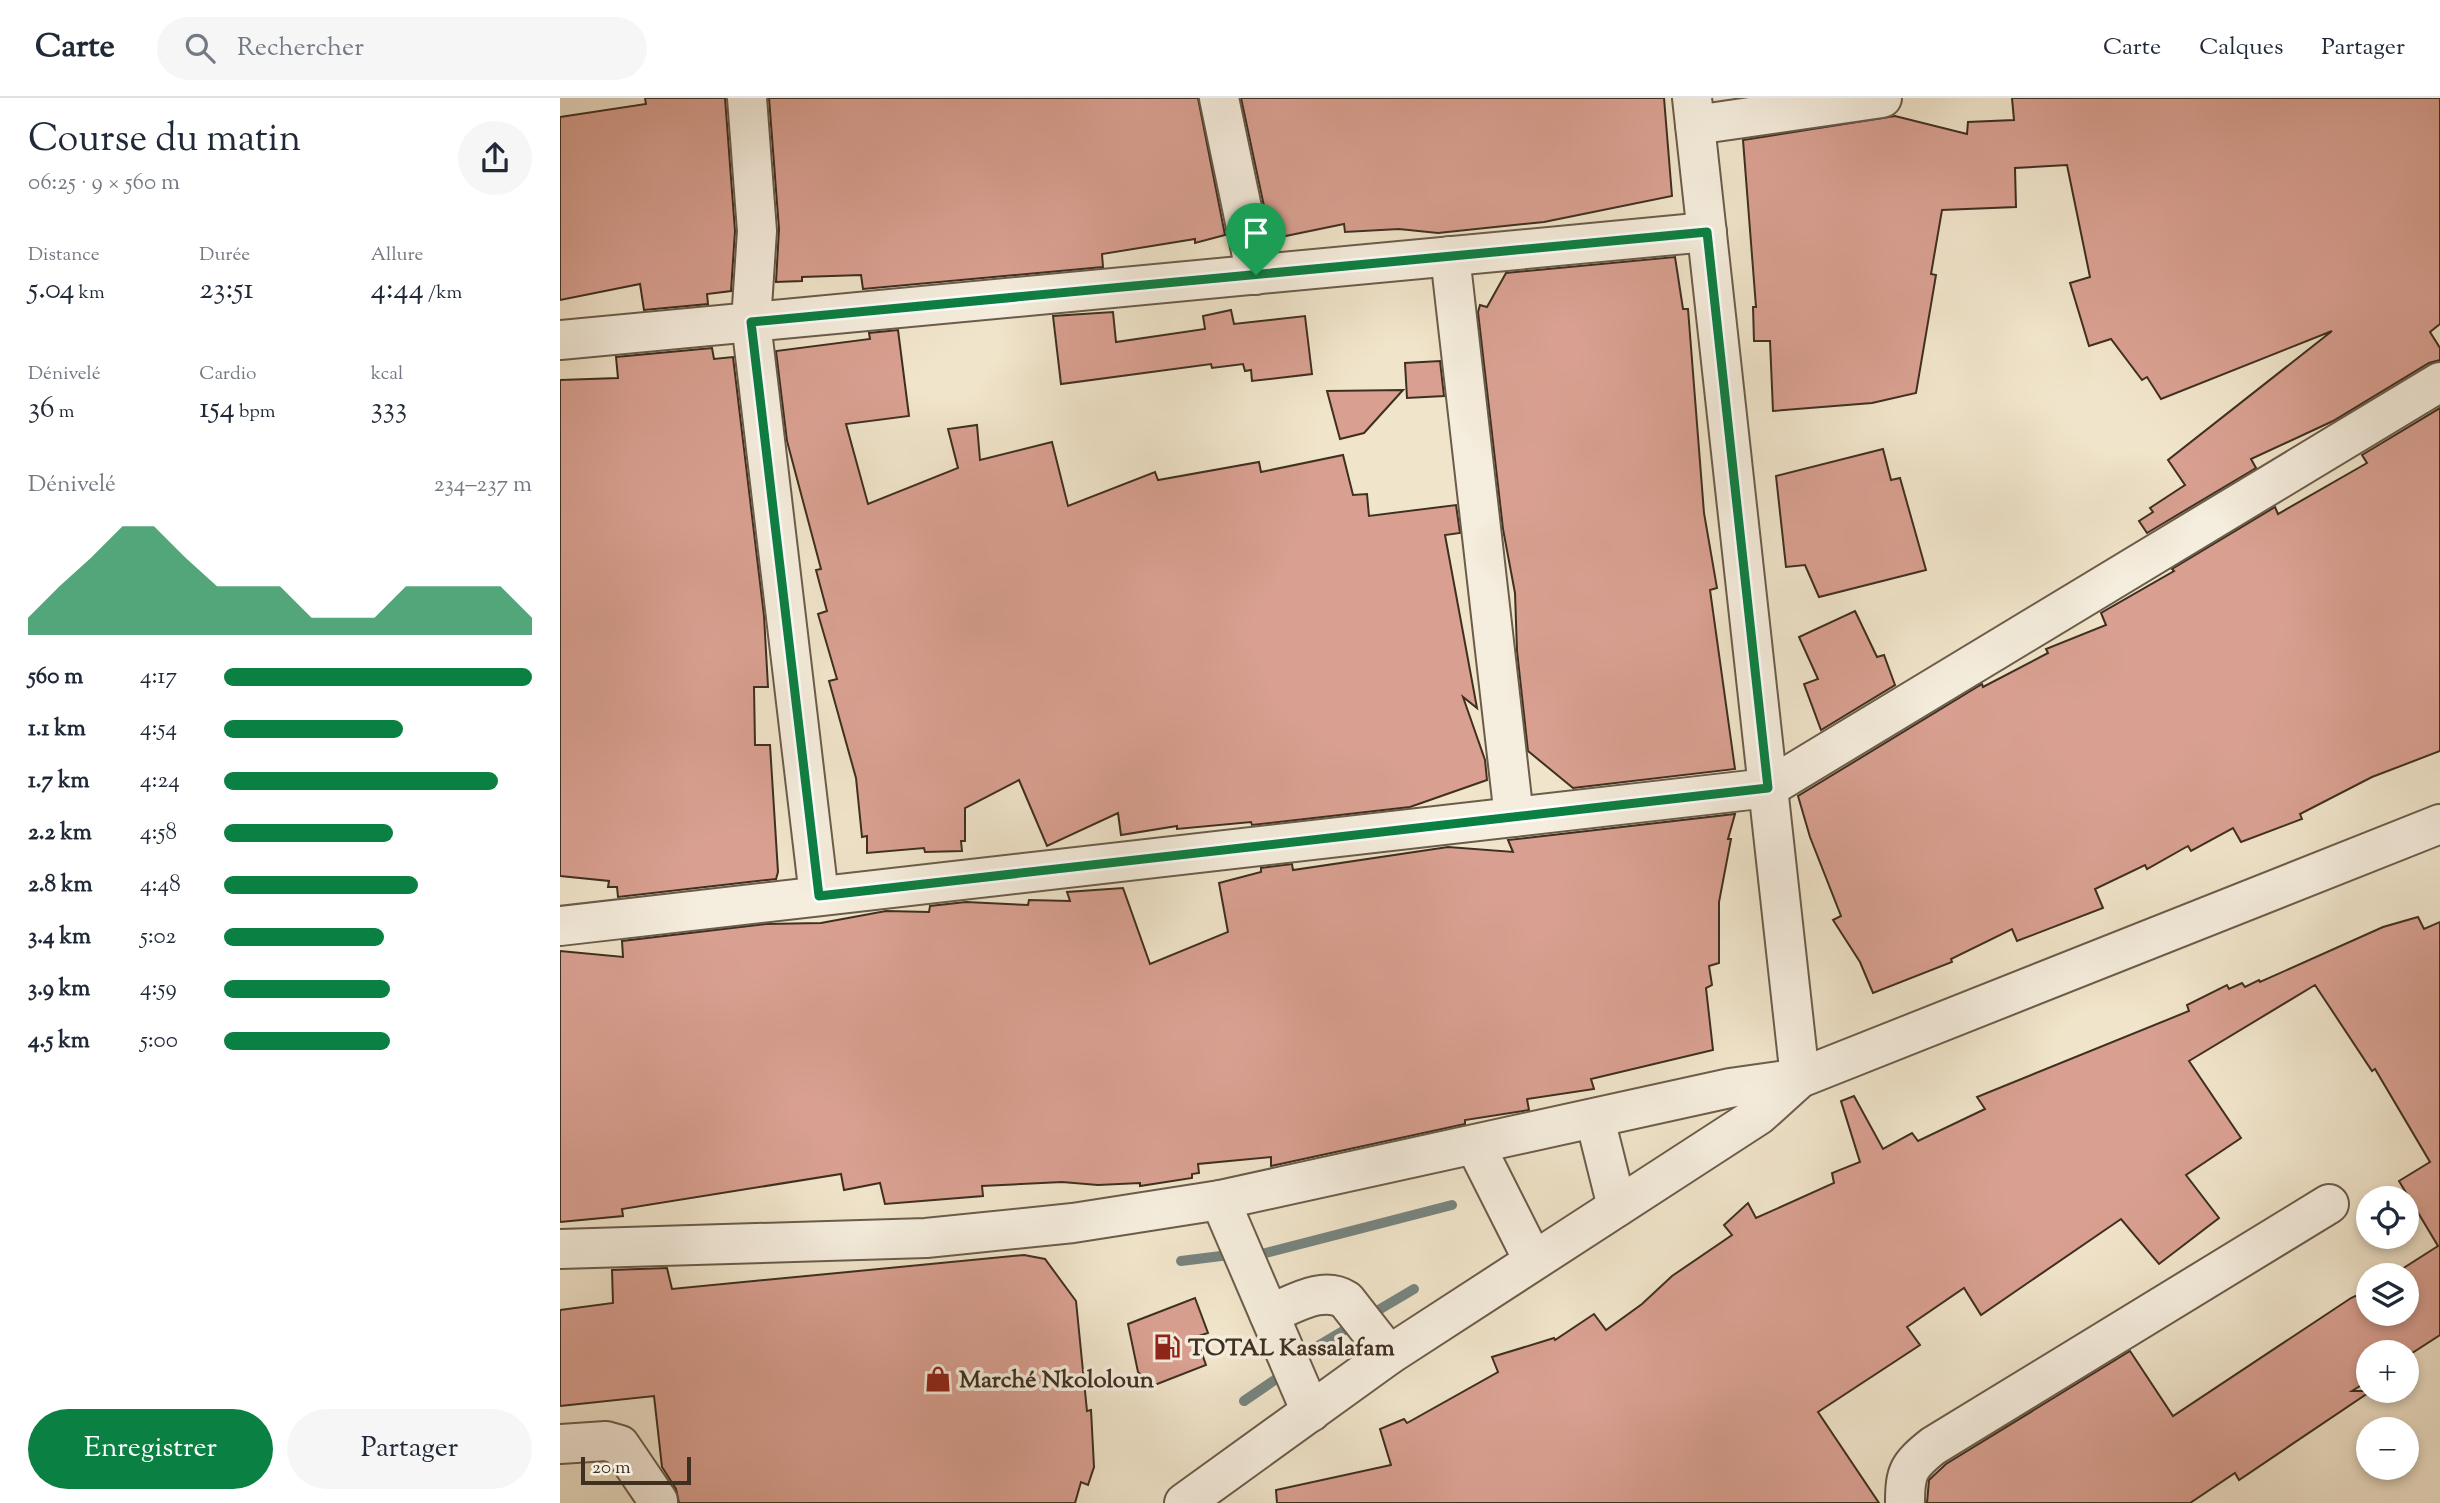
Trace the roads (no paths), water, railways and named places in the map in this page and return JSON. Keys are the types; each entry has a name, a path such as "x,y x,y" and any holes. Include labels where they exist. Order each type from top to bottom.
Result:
{"street":[{"path":"747,98 757,231 751,322 819,896"},
{"path":"1219,98 1256,275"},
{"path":"1800,1078 1693,111 1882,98"},
{"path":"560,340 1707,232"},
{"path":"1450,256 1514,817"},
{"path":"560,926 1768,788 2440,382"},
{"path":"560,1250 926,1238 1073,1223 1220,1200 1730,1088 1800,1078 2440,824"},
{"path":"1184,1503 1389,1356 1759,1115 1800,1078"},
{"path":"1595,1119 1617,1207"},
{"path":"1475,1145 1534,1260"},
{"path":"1220,1200 1311,1412"},
{"path":"1905,1503 1905,1479 1912,1462 1933,1447 2329,1204"},
{"path":"1269,1314 1321,1294 1336,1294 1346,1300 1389,1356"},
{"path":"560,1444 606,1441 620,1445 658,1501"}],"waterway":[{"path":"1250,1257 1452,1205"},
{"path":"1181,1261 1237,1254"},
{"path":"1294,1360 1414,1289"},
{"path":"1244,1401 1285,1373"}],"place":[{"name":"TOTAL Kassalafam","path":"1167,1347"},
{"name":"Marché Nkololoun","path":"938,1379"}]}
